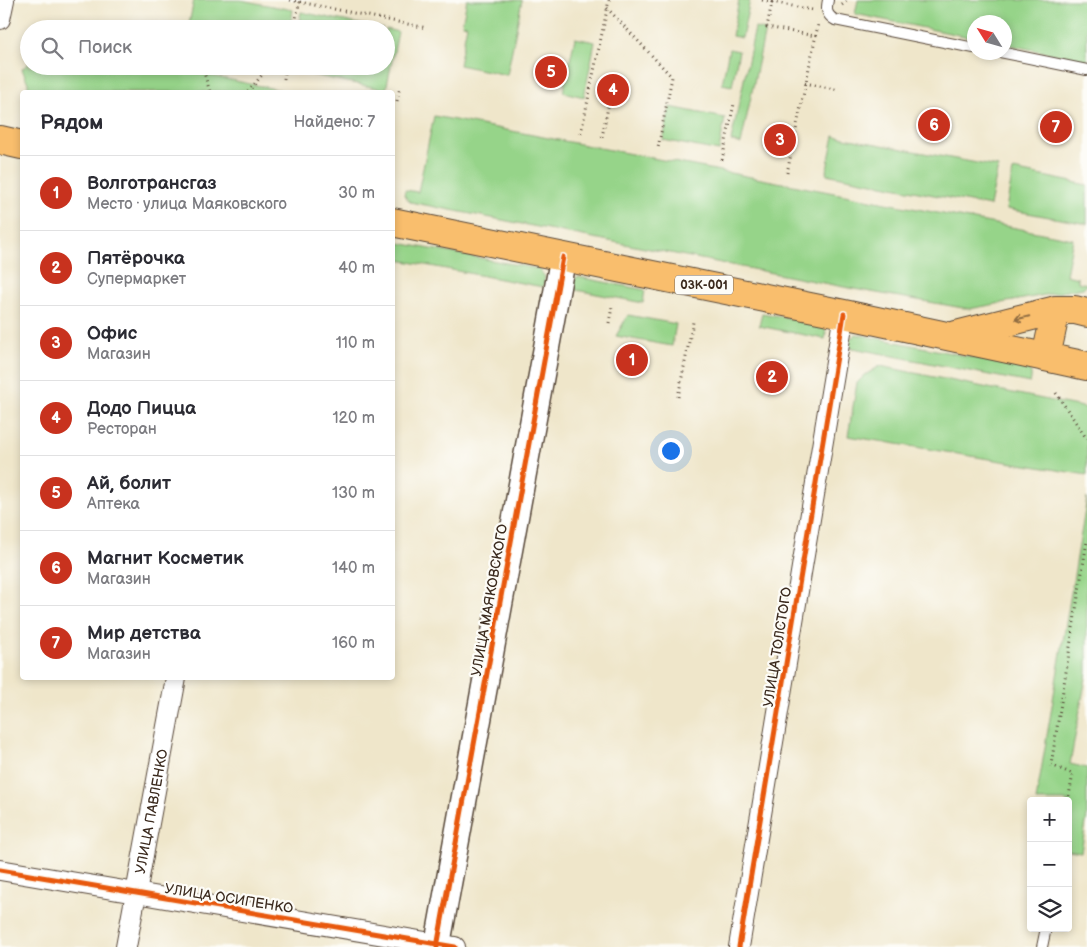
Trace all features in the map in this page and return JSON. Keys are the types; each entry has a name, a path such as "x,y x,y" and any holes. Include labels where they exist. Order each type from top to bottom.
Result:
{"main road":[{"path":"0,140 20,145"},
{"path":"395,223 563,257"},
{"name":"03К-001","path":"563,257 1087,366"},
{"path":"1046,357 1056,310"},
{"name":"03К-001","path":"950,336 1056,310 1075,310 1087,313"}],"street":[{"path":"0,19 4,0"},
{"name":"УЛИЦА МАЯКОВСКОГО","path":"443,946 563,257"},
{"name":"УЛИЦА ТОЛСТОГО","path":"739,947 844,314"},
{"name":"УЛИЦА ПАВЛЕНКО","path":"126,947 176,680"},
{"name":"УЛИЦА ОСИПЕНКО","path":"0,870 443,946"}],"lane":[{"path":"828,0 827,13 835,20 967,47"},
{"path":"1012,54 1087,70"},
{"path":"1042,947 1045,932"}],"path":[{"path":"290,0 389,20"},
{"path":"581,133 609,0"},
{"path":"762,0 827,13"},
{"path":"297,20 300,1"},
{"path":"772,2 767,27 815,36"},
{"path":"607,8 672,77 658,148"},
{"path":"395,21 427,28"},
{"path":"787,173 817,26"},
{"path":"205,75 209,90"},
{"path":"250,90 262,75"},
{"path":"284,79 285,75"},
{"path":"805,83 839,90"},
{"path":"397,102 400,87"},
{"path":"602,137 609,102"},
{"path":"722,160 734,104"},
{"path":"609,323 612,307"},
{"path":"678,397 693,322"},
{"path":"1056,394 1087,439"},
{"path":"1069,797 1073,774 1051,765 1087,541"}],"green space":[{"path":"194,0 241,0 293,10 291,20 190,20"},
{"path":"467,0 522,0 507,75 459,65 467,25 462,24"},
{"path":"739,0 750,0 742,38 732,36"},
{"path":"858,0 1087,0 1087,61 1012,45 1012,15 967,15 967,37 855,14"},
{"path":"301,12 340,20 300,20"},
{"path":"755,28 765,30 741,144 731,141"},
{"path":"395,31 398,32 395,46"},
{"path":"575,38 595,42 584,97 563,92"},
{"path":"729,49 739,51 732,86 722,84"},
{"path":"25,75 206,75 280,90 28,90 28,83"},
{"path":"313,75 389,75 386,90"},
{"path":"670,107 725,118 719,151 663,140"},
{"path":"434,116 1073,239 1066,275 1078,278 1078,282 1087,284 1083,288 969,309 854,289 410,202 404,195 405,190 418,192"},
{"path":"834,136 998,167 990,206 826,174"},
{"path":"1013,170 1087,185 1087,224 1006,209"},
{"path":"395,242 539,269 545,277 543,287 395,259"},
{"path":"578,277 645,290 643,303 571,289 574,279"},
{"path":"762,313 822,324 826,332 825,339 759,326"},
{"path":"628,315 676,324 672,346 616,336"},
{"path":"856,334 1026,368 1031,374 1030,383 848,347 849,340"},
{"path":"880,366 1087,408 1087,475 848,436 857,383 865,375"},
{"path":"1087,498 1087,672 1070,764 1087,768 1087,817 1081,852 1072,851 1072,797 1037,797"}],"cycle path":[{"path":"437,947 563,257"},
{"path":"739,947 844,314"},
{"path":"0,870 455,947"}],"place":[{"name":"Ай, болит","path":"551,72"},
{"name":"Додо Пицца","path":"613,90"},
{"name":"Магнит Косметик","path":"934,125"},
{"name":"Мир детства","path":"1056,127"},
{"name":"Офис","path":"780,140"},
{"name":"Волготрансгаз","path":"632,360"},
{"name":"Пятёрочка","path":"772,377"}]}
